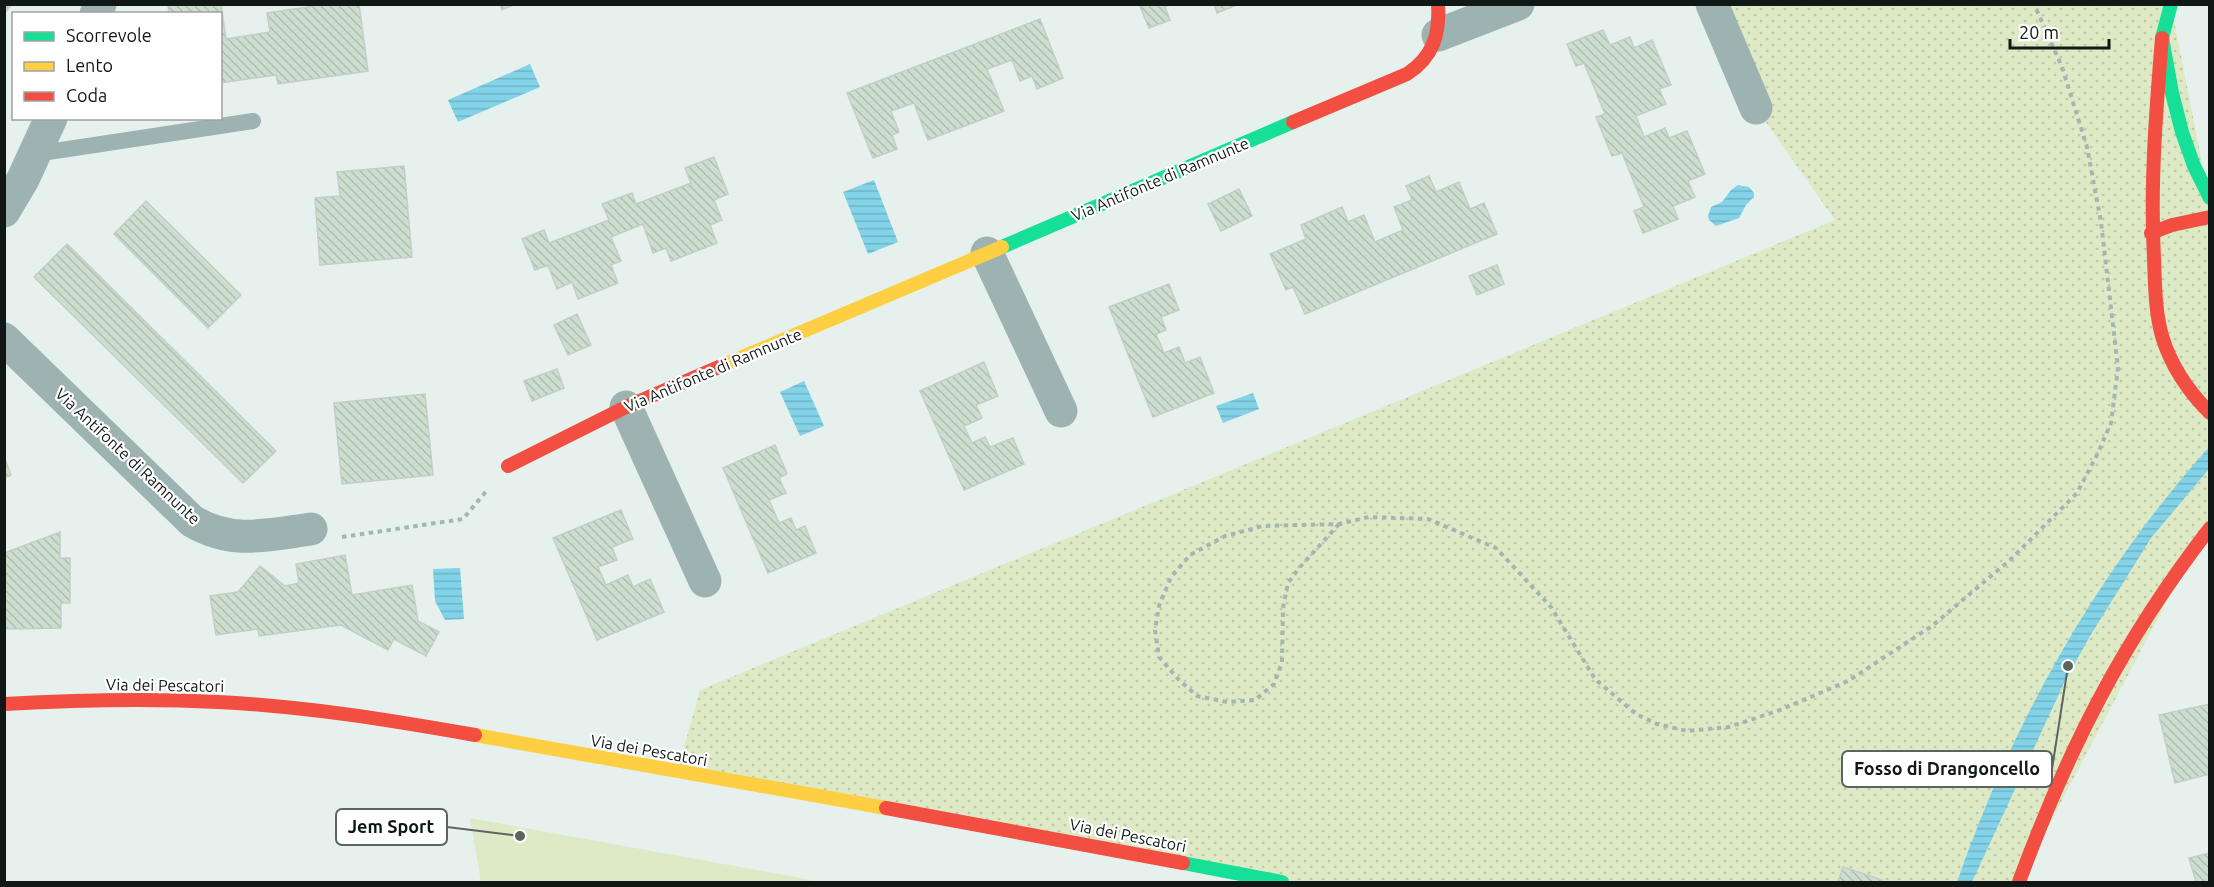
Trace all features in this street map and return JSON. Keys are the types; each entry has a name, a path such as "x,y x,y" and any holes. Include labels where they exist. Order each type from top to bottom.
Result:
{"street":[{"path":"1438,20 1518,4"},
{"path":"1712,4 1756,108"},
{"path":"2171,4 2162,38 2153,144 2151,233 2157,314 2165,345 2182,379 2208,412"},
{"name":"Via Antifonte di Ramnunte","path":"508,466 626,407 1407,74 1428,57 1438,20"},
{"path":"2162,38 2182,132 2194,166 2210,198"},
{"path":"4,211 35,154 50,120"},
{"path":"2151,233 2172,225 2210,217"},
{"path":"987,253 1060,411"},
{"name":"Via Antifonte di Ramnunte","path":"4,339 192,521 218,533 240,537 311,529"},
{"path":"626,407 705,581"},
{"path":"2019,882 2069,755 2102,688 2151,609 2210,528"},
{"name":"Via dei Pescatori","path":"4,704 131,699 195,700 254,704 357,717 923,814 1282,882"}],"lane":[{"path":"35,154 253,122"}],"path":[{"path":"1339,524 1288,583 1283,608 1282,662 1274,684 1255,700 1227,702 1197,696 1159,657 1155,630 1159,606 1171,577 1190,555 1226,536 1263,526 1339,524 1370,517 1428,519 1496,548 1551,607 1595,679 1636,714 1658,724 1687,730 1729,727 1780,710 1848,681 1932,626 2010,560 2077,493 2097,456 2111,423 2118,368 2101,222 2087,147 2065,77 2034,4"},
{"path":"311,529 330,538 463,519 508,466"}],"green space":[{"path":"1712,5 2171,5 2209,198 2209,528 2198,542 2019,882 1282,882 677,772 700,690 1835,220 1756,108"},
{"path":"470,818 823,882 481,882"}],"water":[{"path":"530,64 540,87 458,122 448,100"},
{"path":"874,180 898,242 868,254 843,192"},
{"path":"1738,185 1749,187 1754,197 1746,205 1739,218 1716,226 1709,220 1711,207 1722,202"},
{"path":"804,381 824,426 800,436 780,392"},
{"path":"1253,393 1259,409 1223,423 1216,406"},
{"path":"2209,447 2209,469 2151,538 2065,681 1972,882 1957,882 2004,765 2031,707 2062,652 2130,545"},
{"path":"460,568 464,619 445,620 435,601 433,569"}],"building":[{"path":"4,4 12,4 4,14"},
{"path":"168,4 221,4 226,39 270,32 267,13 328,4 359,4 368,71 278,84 276,75 222,83 222,12 169,12"},
{"path":"500,4 515,4 502,10"},
{"path":"1139,4 1171,4 1165,7 1170,20 1149,28"},
{"path":"1214,4 1239,4 1217,13"},
{"path":"1040,19 1063,78 1037,89 1032,76 1020,81 1012,60 987,69 1004,111 928,140 914,103 891,111 899,132 892,135 897,149 873,158 847,93"},
{"path":"1603,30 1610,45 1630,37 1634,48 1652,40 1671,85 1659,89 1666,104 1636,116 1644,137 1665,128 1669,138 1687,131 1705,174 1688,181 1695,197 1673,206 1678,219 1643,233 1634,211 1644,207 1622,153 1612,156 1596,117 1605,114 1584,63 1576,66 1567,44"},
{"path":"714,157 728,194 714,200 722,220 710,225 717,243 671,261 666,248 653,253 643,224 611,237 621,261 611,265 618,283 578,299 572,282 557,289 548,265 535,270 522,239 544,230 549,243 609,220 602,204 632,193 636,204 691,183 685,168"},
{"path":"404,166 412,257 320,265 315,198 340,196 337,172"},
{"path":"1429,176 1436,192 1459,182 1470,209 1484,203 1497,234 1305,314 1293,287 1286,290 1270,254 1306,239 1301,225 1342,207 1348,222 1364,215 1375,242 1403,230 1394,207 1412,200 1406,186"},
{"path":"1239,189 1252,216 1221,231 1208,204"},
{"path":"146,201 241,295 208,328 114,234"},
{"path":"67,244 276,451 243,483 34,277"},
{"path":"1497,265 1504,284 1477,295 1469,276"},
{"path":"1169,284 1179,310 1161,317 1166,330 1156,334 1164,353 1179,347 1185,363 1200,357 1214,393 1153,417 1109,307"},
{"path":"577,314 591,345 568,355 554,325"},
{"path":"984,362 998,396 976,405 982,418 964,426 972,443 985,437 990,447 1013,438 1024,464 964,490 920,391"},
{"path":"557,369 564,388 532,401 524,381"},
{"path":"425,394 433,475 342,484 334,403"},
{"path":"775,445 787,474 779,478 786,493 769,500 779,523 791,518 796,530 805,526 816,553 768,573 723,468"},
{"path":"4,456 11,475 4,478"},
{"path":"621,510 633,539 612,547 617,560 598,567 606,585 628,575 633,587 650,579 664,612 597,640 553,538"},
{"path":"60,532 60,558 70,558 70,603 61,603 61,628 4,629 4,553"},
{"path":"345,555 352,595 412,585 418,621 439,632 426,656 394,639 388,650 341,625 259,636 258,629 216,635 210,596 238,592 260,566 285,586 299,583 296,564"},
{"path":"2210,704 2210,774 2175,783 2159,715"},
{"path":"2210,853 2210,882 2196,882 2189,858"},
{"path":"1843,867 1882,880 1881,882 1838,882"}],"traffic: fast":[{"path":"2171,4 2162,38 2172,93 2194,166 2210,198"},
{"path":"1002,247 1293,122"},
{"path":"1183,863 1282,882"}],"traffic: slow":[{"path":"719,367 1002,247"},
{"path":"475,735 886,808"}],"traffic: jam":[{"path":"1293,122 1407,74 1416,67 1429,53 1433,44 1438,26 1438,4"},
{"path":"2162,38 2153,176 2157,307 2162,336 2170,358 2194,396 2210,413"},
{"path":"2151,233 2172,225 2210,217"},
{"path":"508,466 626,407 719,367"},
{"path":"2019,882 2057,786 2100,697 2150,612 2210,528"},
{"path":"4,704 137,700 250,704 347,714 475,735"},
{"path":"886,808 1183,863"}],"place":[{"name":"Fosso di Drangoncello","path":"2068,666"},
{"name":"Jem Sport","path":"520,836"}]}
